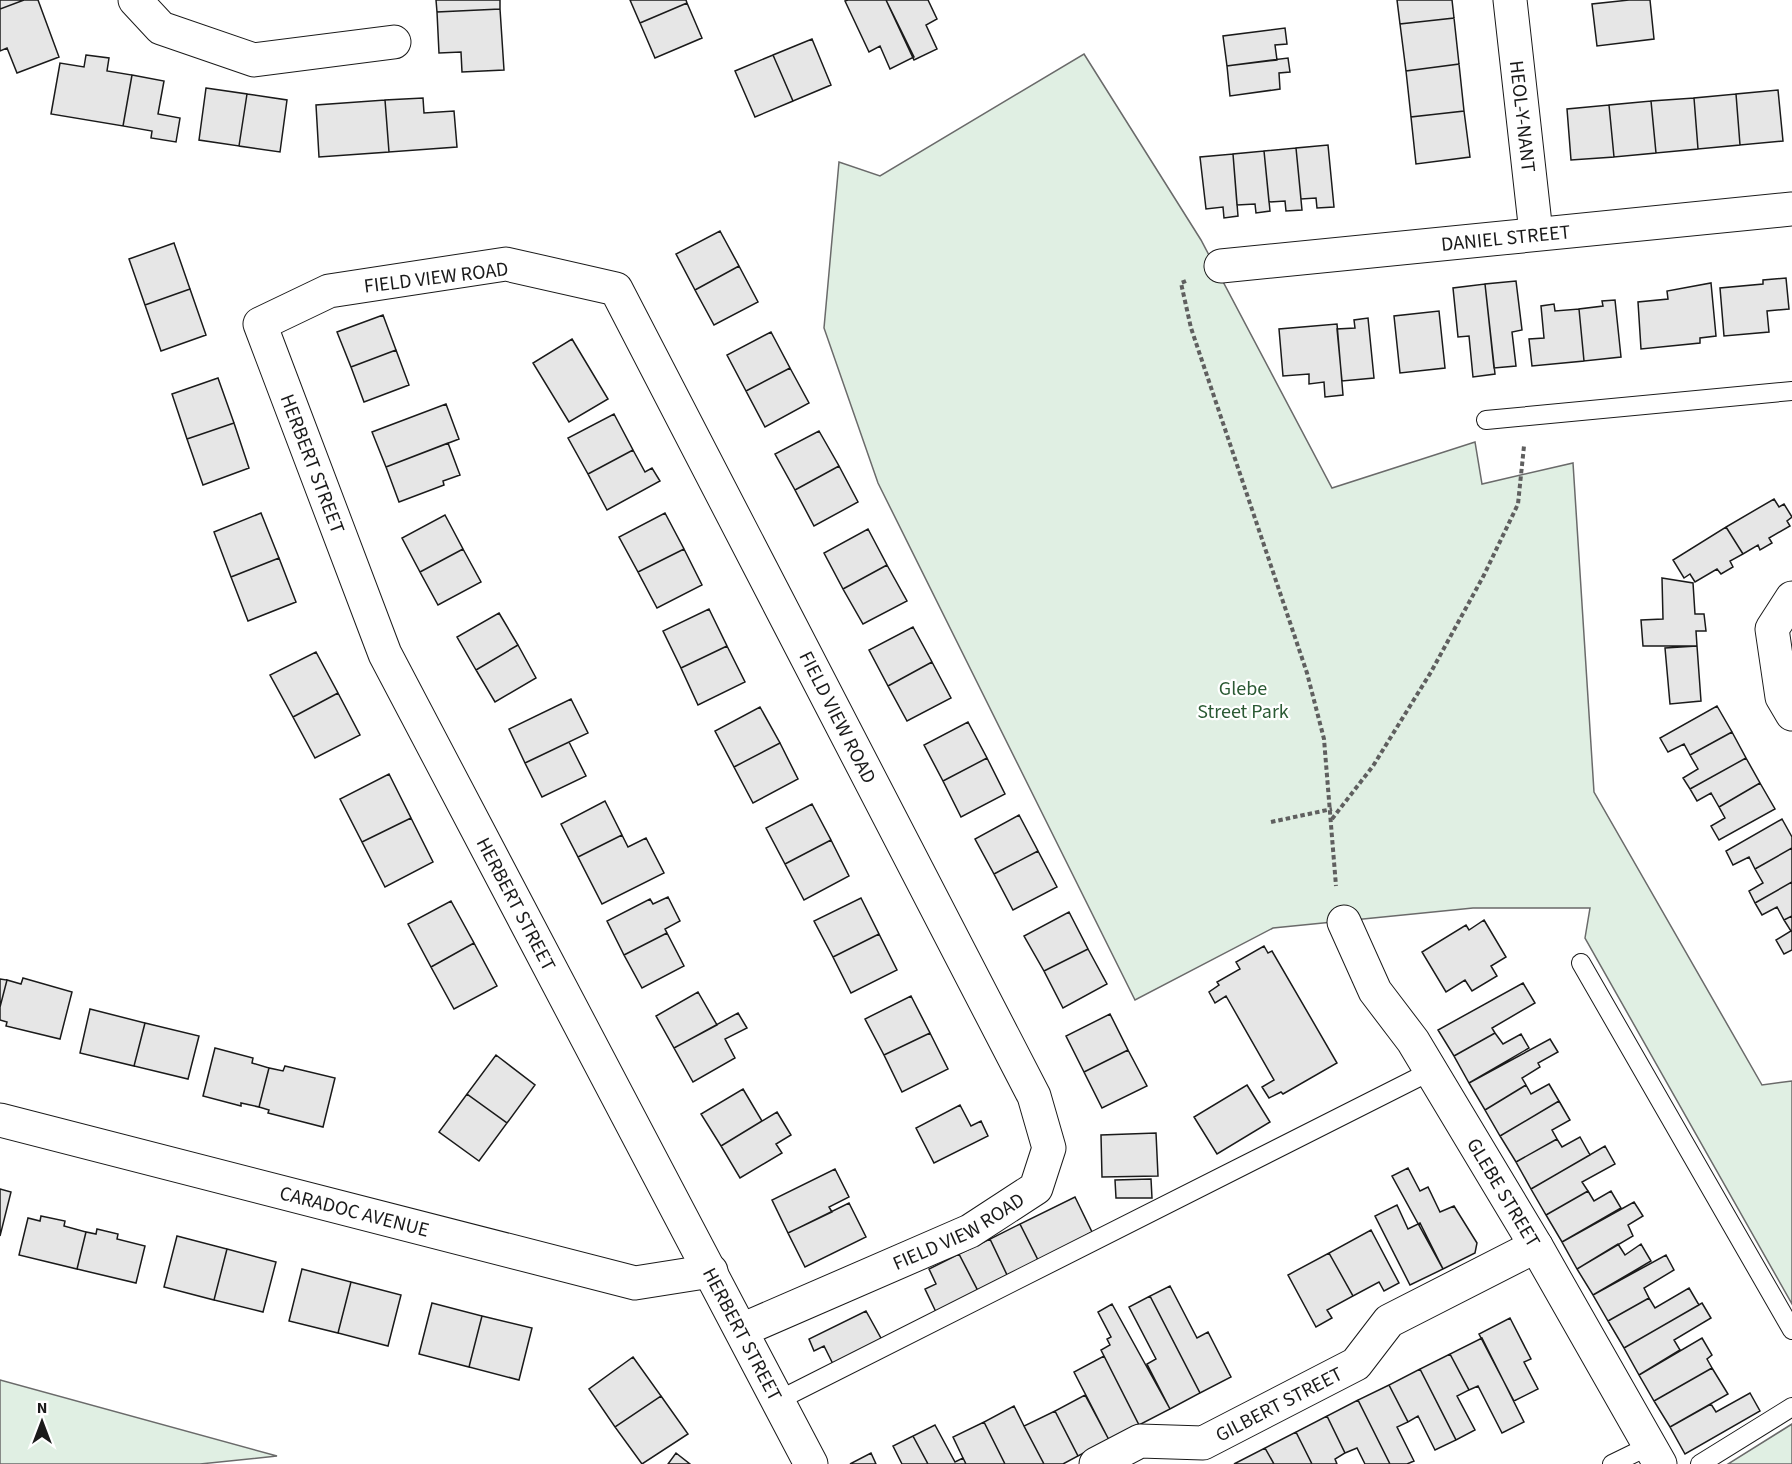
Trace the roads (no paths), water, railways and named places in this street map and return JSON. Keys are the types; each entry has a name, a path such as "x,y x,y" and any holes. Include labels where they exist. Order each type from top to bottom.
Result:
{"street":[{"path":"135,0 161,28 254,60 394,42"},
{"name":"HEOL-Y-NANT","path":"1510,0 1536,233"},
{"name":"DANIEL STREET","path":"1221,266 1792,209"},
{"name":"FIELD VIEW ROAD","path":"260,324 329,291 506,264 616,289 1034,1096 1049,1148 1036,1188 970,1231 742,1330"},
{"name":"HERBERT STREET","path":"260,324 385,654 812,1464"},
{"path":"1792,598 1772,629 1782,697 1792,714"},
{"name":"GLEBE STREET","path":"1344,922 1375,991 1413,1041 1536,1246 1655,1455"},
{"name":"CARADOC AVENUE","path":"0,1120 635,1283 711,1271"},
{"name":"GILBERT STREET","path":"1096,1464 1140,1441 1203,1443 1356,1364 1389,1321 1536,1246"}],"lane":[{"path":"1486,420 1792,390"},
{"path":"1581,963 1792,1330"},
{"path":"779,1400 1431,1071"},
{"path":"1700,1464 1792,1407"},
{"path":"1612,1464 1655,1455"}],"park label":[{"name":"Glebe Street Park","path":"1243,700"}]}
